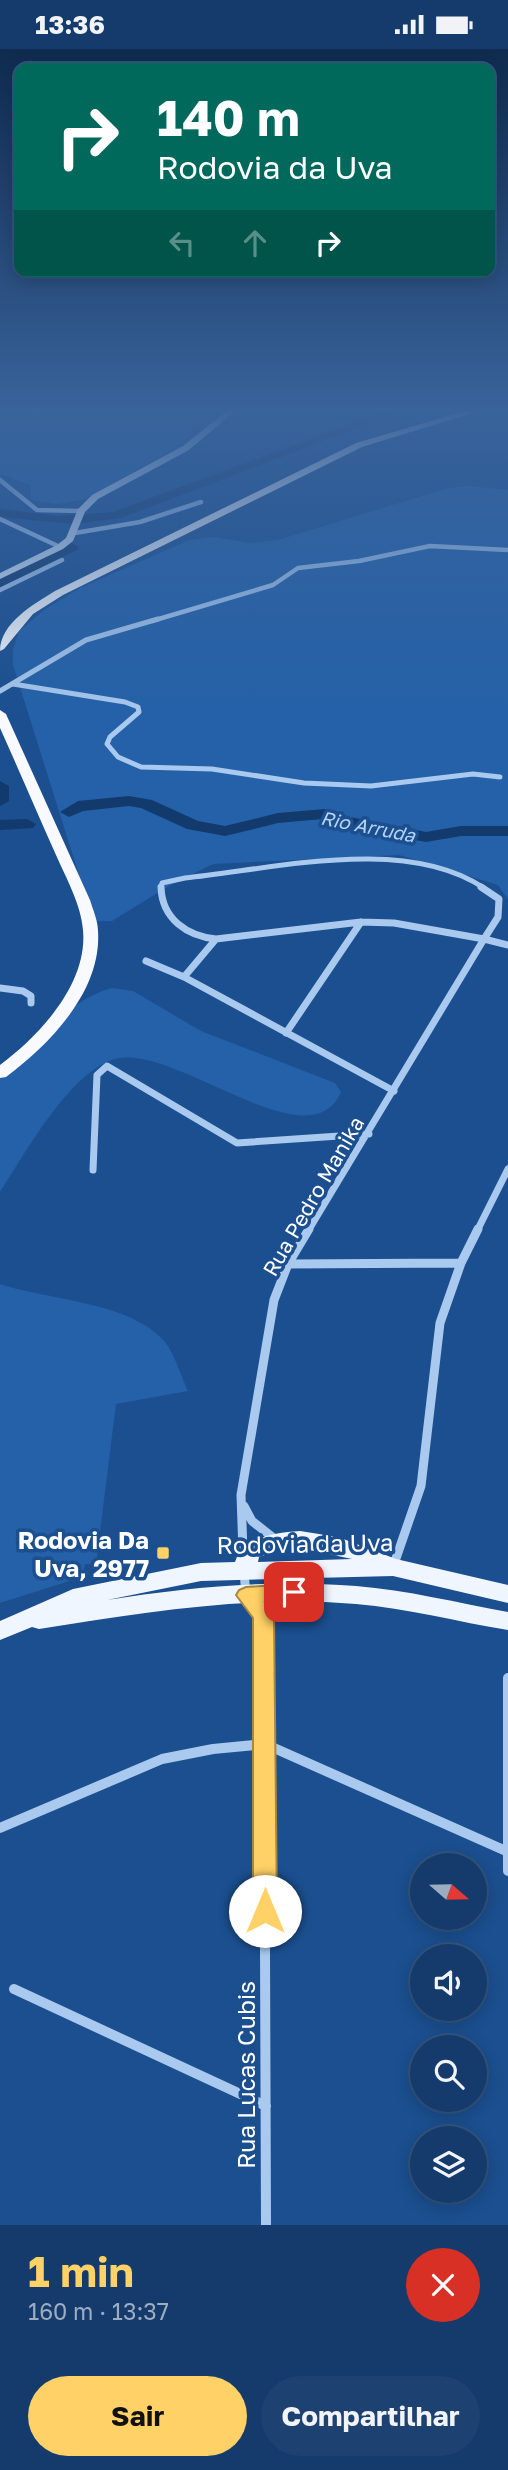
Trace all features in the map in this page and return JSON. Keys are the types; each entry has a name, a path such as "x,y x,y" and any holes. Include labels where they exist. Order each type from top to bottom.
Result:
{"highway":[{"path":"0,632 60,593 224,512"},
{"path":"0,647 29,612"},
{"path":"0,714 83,900 91,930 88,961 65,1009 29,1053 0,1073"}],"main road":[{"path":"0,576 60,547 76,528 80,513"},
{"path":"244,1570 250,1552 277,1541 343,1547 393,1567"},
{"name":"Rodovia da Uva","path":"0,1631 73,1598 201,1572 393,1567 508,1594"},
{"name":"Rodovia da Uva","path":"25,1622 178,1598 294,1592 358,1595 508,1621"}],"street":[{"path":"59,512 80,513"},
{"path":"76,528 140,522 172,512"},
{"path":"0,519 60,547"},
{"path":"0,529 11,524"},
{"path":"0,691 86,640 273,585 298,568 359,561 430,546 508,550"},
{"path":"0,590 62,560"},
{"path":"13,684 125,702 138,707 139,712 110,737 107,744 118,757 141,767 212,769 304,783 371,786 473,774 500,777"},
{"name":"Rua Pedro Manika","path":"216,939 187,932 178,925 160,889 167,880 337,861 380,859 418,863 466,877 486,887 499,899 498,917 288,1264 274,1300 241,1495 246,1595"},
{"path":"286,1033 361,922"},
{"path":"184,977 216,939 293,933 361,922 394,923 508,945"},
{"path":"146,961 184,977 394,1091"},
{"path":"0,988 23,991 31,996 30,1003"},
{"path":"93,1170 97,1075 107,1066 237,1143 369,1134"},
{"path":"393,1567 421,1486 440,1323 461,1263 508,1168"},
{"path":"288,1264 461,1263"},
{"path":"241,1495 252,1521 277,1541"},
{"name":"Rua Lucas Cubis","path":"246,1595 264,1615 266,2225"},
{"path":"508,1678 508,1871"},
{"path":"0,1828 162,1759 213,1749 265,1744 506,1851"},
{"path":"14,1989 266,2106"}],"shaded area":[{"path":"371,512 508,512 508,900 498,885 399,855 213,864 167,887 112,921 96,921 91,913 13,665 13,650 19,631 44,610 80,588 189,540 213,537 250,543 278,540"},
{"path":"112,988 133,991 201,1031 335,1083 341,1092 324,1111 300,1115 270,1109 168,1067 137,1058 112,1060 96,1068 64,1098 0,1192 0,1077 66,1013 80,1002"},
{"path":"0,1284 88,1304 132,1318 150,1329 169,1347 188,1391 116,1404 96,1564 85,1564 82,1577 0,1603"}],"waterway":[{"path":"0,513 58,520 87,519 125,512"},
{"name":"Rio Arruda","path":"0,583 72,547"},
{"name":"Rio Arruda","path":"0,786 0,801"},
{"name":"Rio Arruda","path":"69,812 78,806 129,801 146,804 193,825 225,831 278,818 325,814 346,822 426,837 461,831 508,831"},
{"name":"Rio Arruda","path":"0,825 27,824"}],"place":[{"name":"Rodovia Da Uva, 2977","path":"163,1553"}],"route":[{"path":"265,1911 264,1615 246,1595 294,1592"}]}
